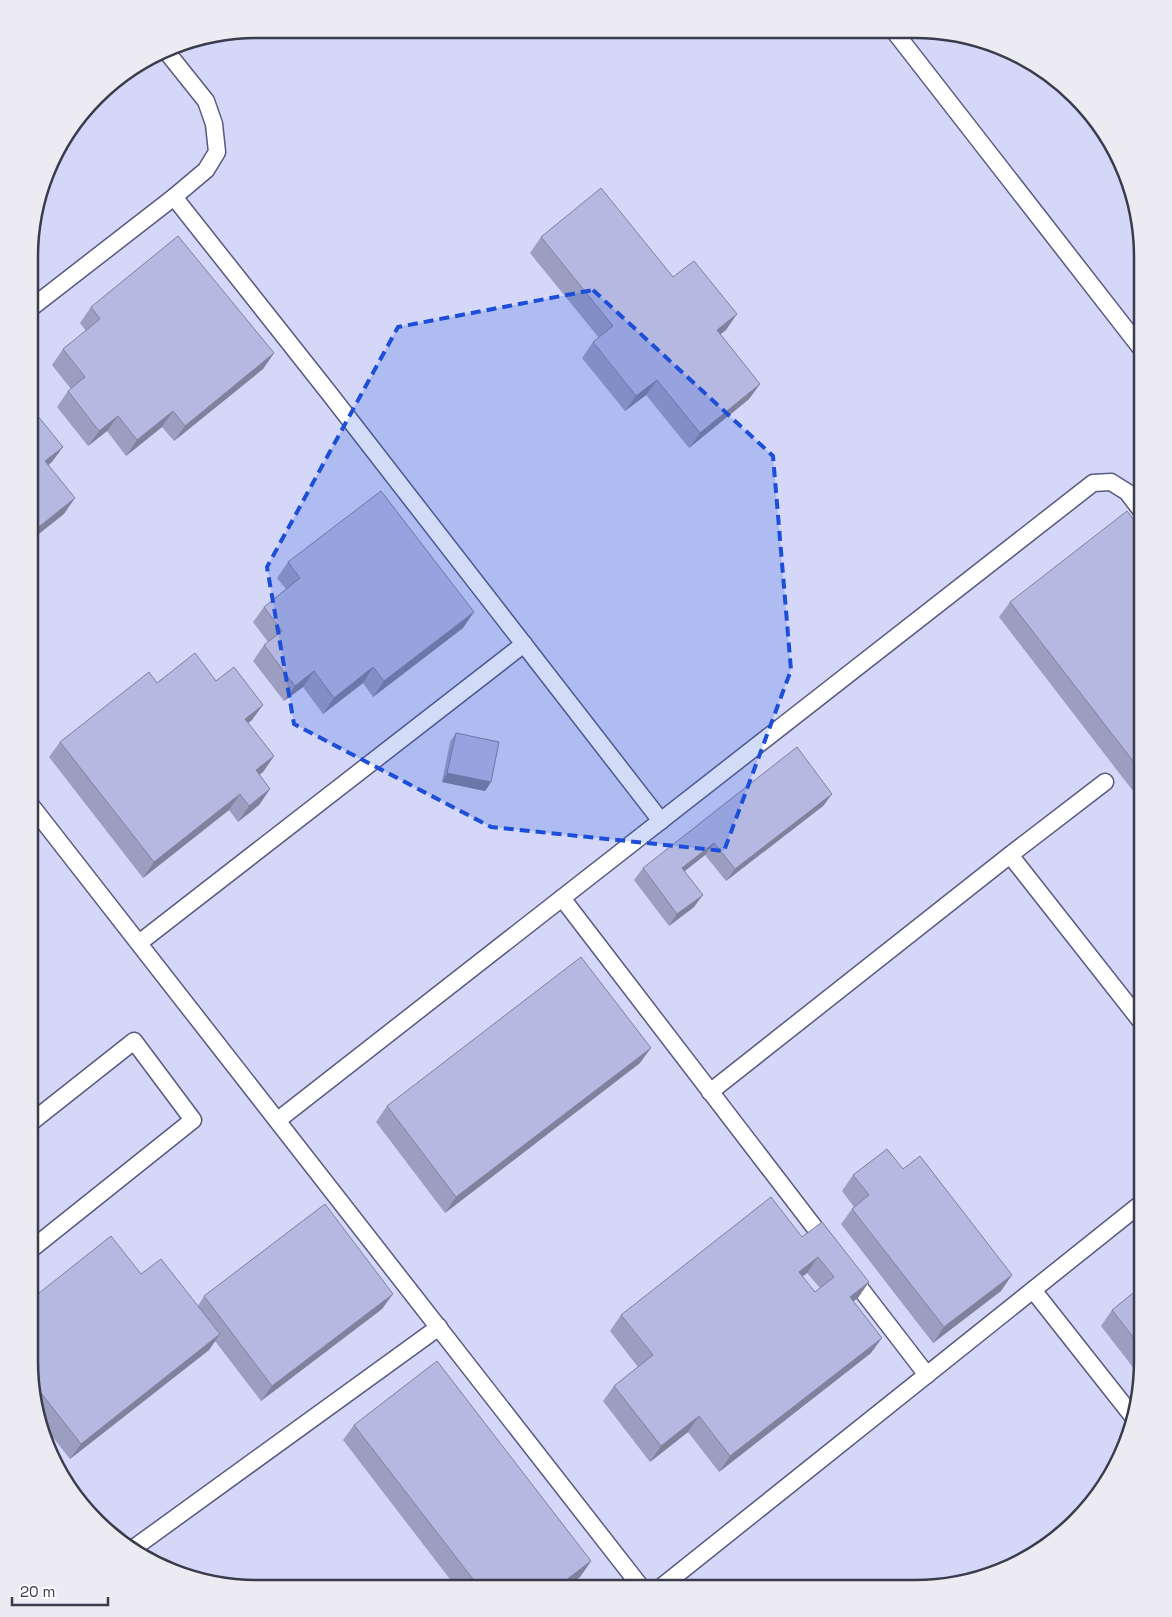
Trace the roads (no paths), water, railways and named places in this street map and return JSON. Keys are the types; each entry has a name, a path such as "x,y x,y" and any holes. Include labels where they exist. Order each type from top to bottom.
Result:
{"lane":[{"path":"899,38 1134,339"},
{"path":"38,303 206,170 217,152 214,124 206,101 170,56"},
{"path":"174,196 661,820"},
{"path":"278,1120 1093,484 1111,482 1127,492 1134,501"},
{"path":"139,943 524,644"},
{"path":"710,1092 1105,782"},
{"path":"38,814 635,1580"},
{"path":"1010,855 1134,1013"},
{"path":"562,898 927,1375"},
{"path":"38,1117 134,1041 193,1120 38,1244"},
{"path":"670,1580 1134,1209"},
{"path":"1033,1290 1128,1411"},
{"path":"138,1545 438,1327"}]}
